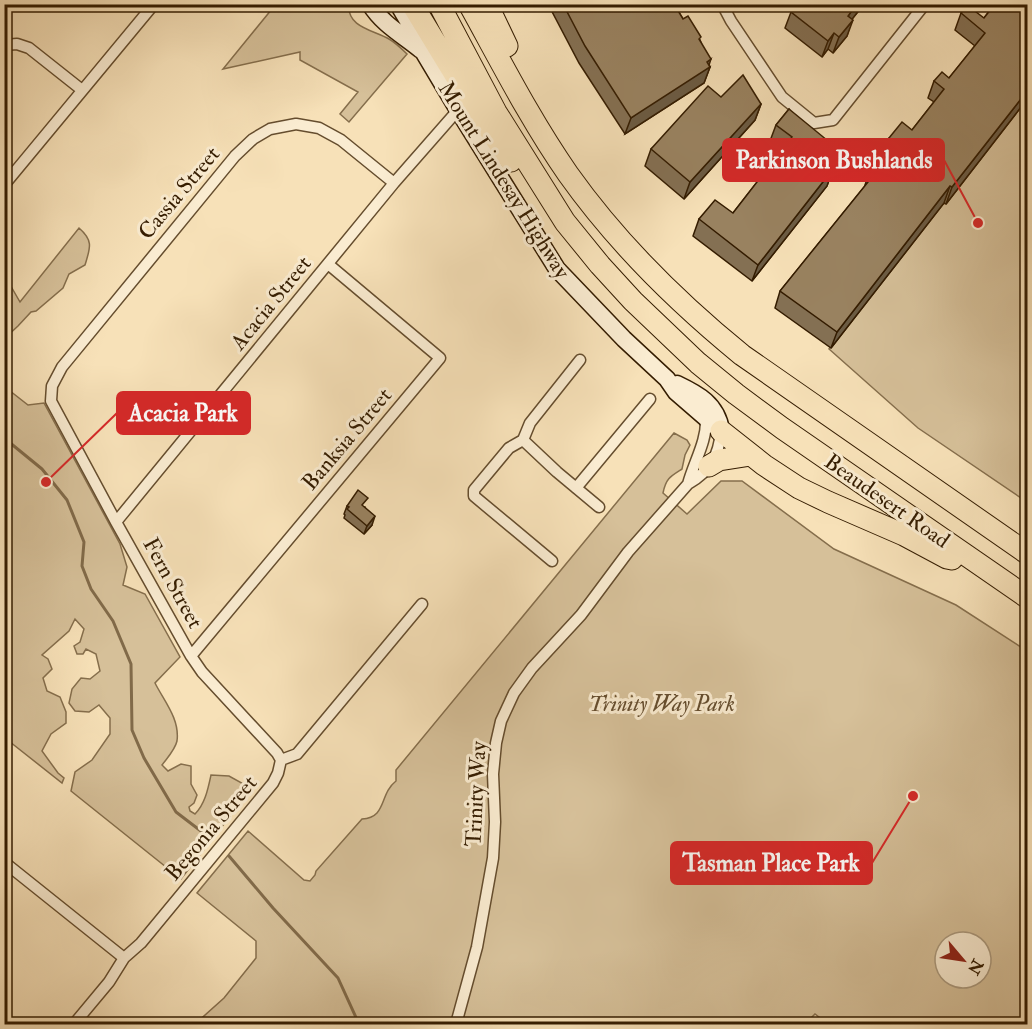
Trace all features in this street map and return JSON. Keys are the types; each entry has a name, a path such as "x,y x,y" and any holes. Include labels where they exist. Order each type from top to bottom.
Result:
{"highway":[{"path":"412,4 508,157 548,208 565,222"},
{"name":"Mount Lindesay Highway","path":"438,4 496,112 565,222 600,265 667,335 698,363 747,401"},
{"path":"469,4 523,104"},
{"path":"487,4 521,74 523,104"},
{"name":"Beaudesert Road","path":"523,104 569,175 621,241 676,298 705,324 767,373 1028,554"},
{"name":"Beaudesert Road","path":"747,401 782,428 1028,598"},
{"path":"713,424 774,472 812,495 904,535 947,558 977,563"},
{"path":"709,466 719,460 751,455"}],"street":[{"path":"4,185 154,4"},
{"name":"Mount Lindesay Highway","path":"398,4 458,110 557,269 624,339 667,379 704,398 718,418 713,424"},
{"path":"722,4 782,97 814,123 833,120 925,4"},
{"name":"Mount Lindesay Highway","path":"380,9 424,53"},
{"path":"4,45 17,44 29,48 82,90"},
{"name":"Acacia Street","path":"116,522 394,183 458,110"},
{"name":"Cassia Street","path":"55,408 51,401 52,386 62,367 235,156 253,139 270,129 296,124 319,128 341,140 394,183"},
{"name":"Banksia Street","path":"191,656 440,358 328,264"},
{"path":"552,561 474,496 474,490 509,448 523,440 530,423 580,360"},
{"path":"576,488 650,399"},
{"name":"Fern Street","path":"55,408 191,656 202,672 281,760"},
{"name":"Trinity Way","path":"456,1024 477,947 493,858 495,822 493,774 501,721 514,693 532,668 582,615 628,552 688,484 700,477 709,466 718,448 713,424 706,425 688,484"},
{"path":"523,440 599,507"},
{"name":"Begonia Street","path":"75,1024 109,982 124,958 141,943 273,783 281,760 297,754 422,604"},
{"path":"4,862 124,958"}],"green space":[{"path":"276,4 349,5 349,12 357,23 389,39 407,54 349,122 340,114 358,92 300,60 300,52 223,69"},
{"path":"1027,96 1027,502 918,428 829,349"},
{"path":"79,228 87,237 90,245 85,265 69,274 63,288 36,311 31,312 5,338 5,276 20,302"},
{"path":"5,387 28,405 44,403 120,544 127,567 123,585 145,594 180,657 155,683 174,718 177,733 175,748 162,765 168,771 181,764 191,766 191,784 197,795 194,803 189,807 190,811 195,814 201,806 211,775 229,776 249,787 245,797 181,879 71,791 75,772 92,760 110,734 110,718 99,705 89,712 75,711 69,703 72,689 81,678 90,679 100,671 96,654 86,649 83,654 77,654 74,646 80,642 84,629 75,619 69,631 42,655 48,659 52,669 43,678 47,691 60,697 66,712 66,723 51,734 42,751 64,778 62,783 5,738"},
{"name":"Trinity Way Park","path":"674,433 687,440 690,445 682,469 670,478 663,493 687,514 721,481 742,481 834,549 956,605 1027,651 1027,1024 828,1024 815,1014 805,1024 195,1024 224,998 256,958 256,941 197,893 248,831 304,880 310,881 316,871 362,819 370,818 379,810 387,792 396,781 396,770"}],"building":[{"path":"563,4 674,4 683,19 688,16 701,37 699,39 711,59 707,62 710,67 631,118 585,46"},
{"path":"797,4 857,4 848,16 853,20 839,37 834,33 828,41 791,12"},
{"path":"995,4 1028,4 1028,90 837,332 780,291 876,172 871,168 892,141 889,138 902,122 912,130 944,89 934,81 942,72 949,78 985,33 961,13 967,5 984,18"},
{"path":"743,75 761,104 690,182 651,149 708,86 721,97"},
{"path":"789,109 833,145 833,169 758,265 699,219 715,200 733,213 792,137 776,125"},
{"path":"358,490 368,498 362,505 375,516 367,526 347,509"}],"waterway":[{"path":"9,442 42,469 67,500 84,542 82,566 91,589 113,621 131,664 132,730 144,758 176,812 210,838"},
{"path":"229,856 273,908 338,978 359,1024"}],"place":[{"name":"Parkinson Bushlands","path":"978,223"},
{"name":"Acacia Park","path":"46,482"},
{"name":"Tasman Place Park","path":"913,796"}]}
